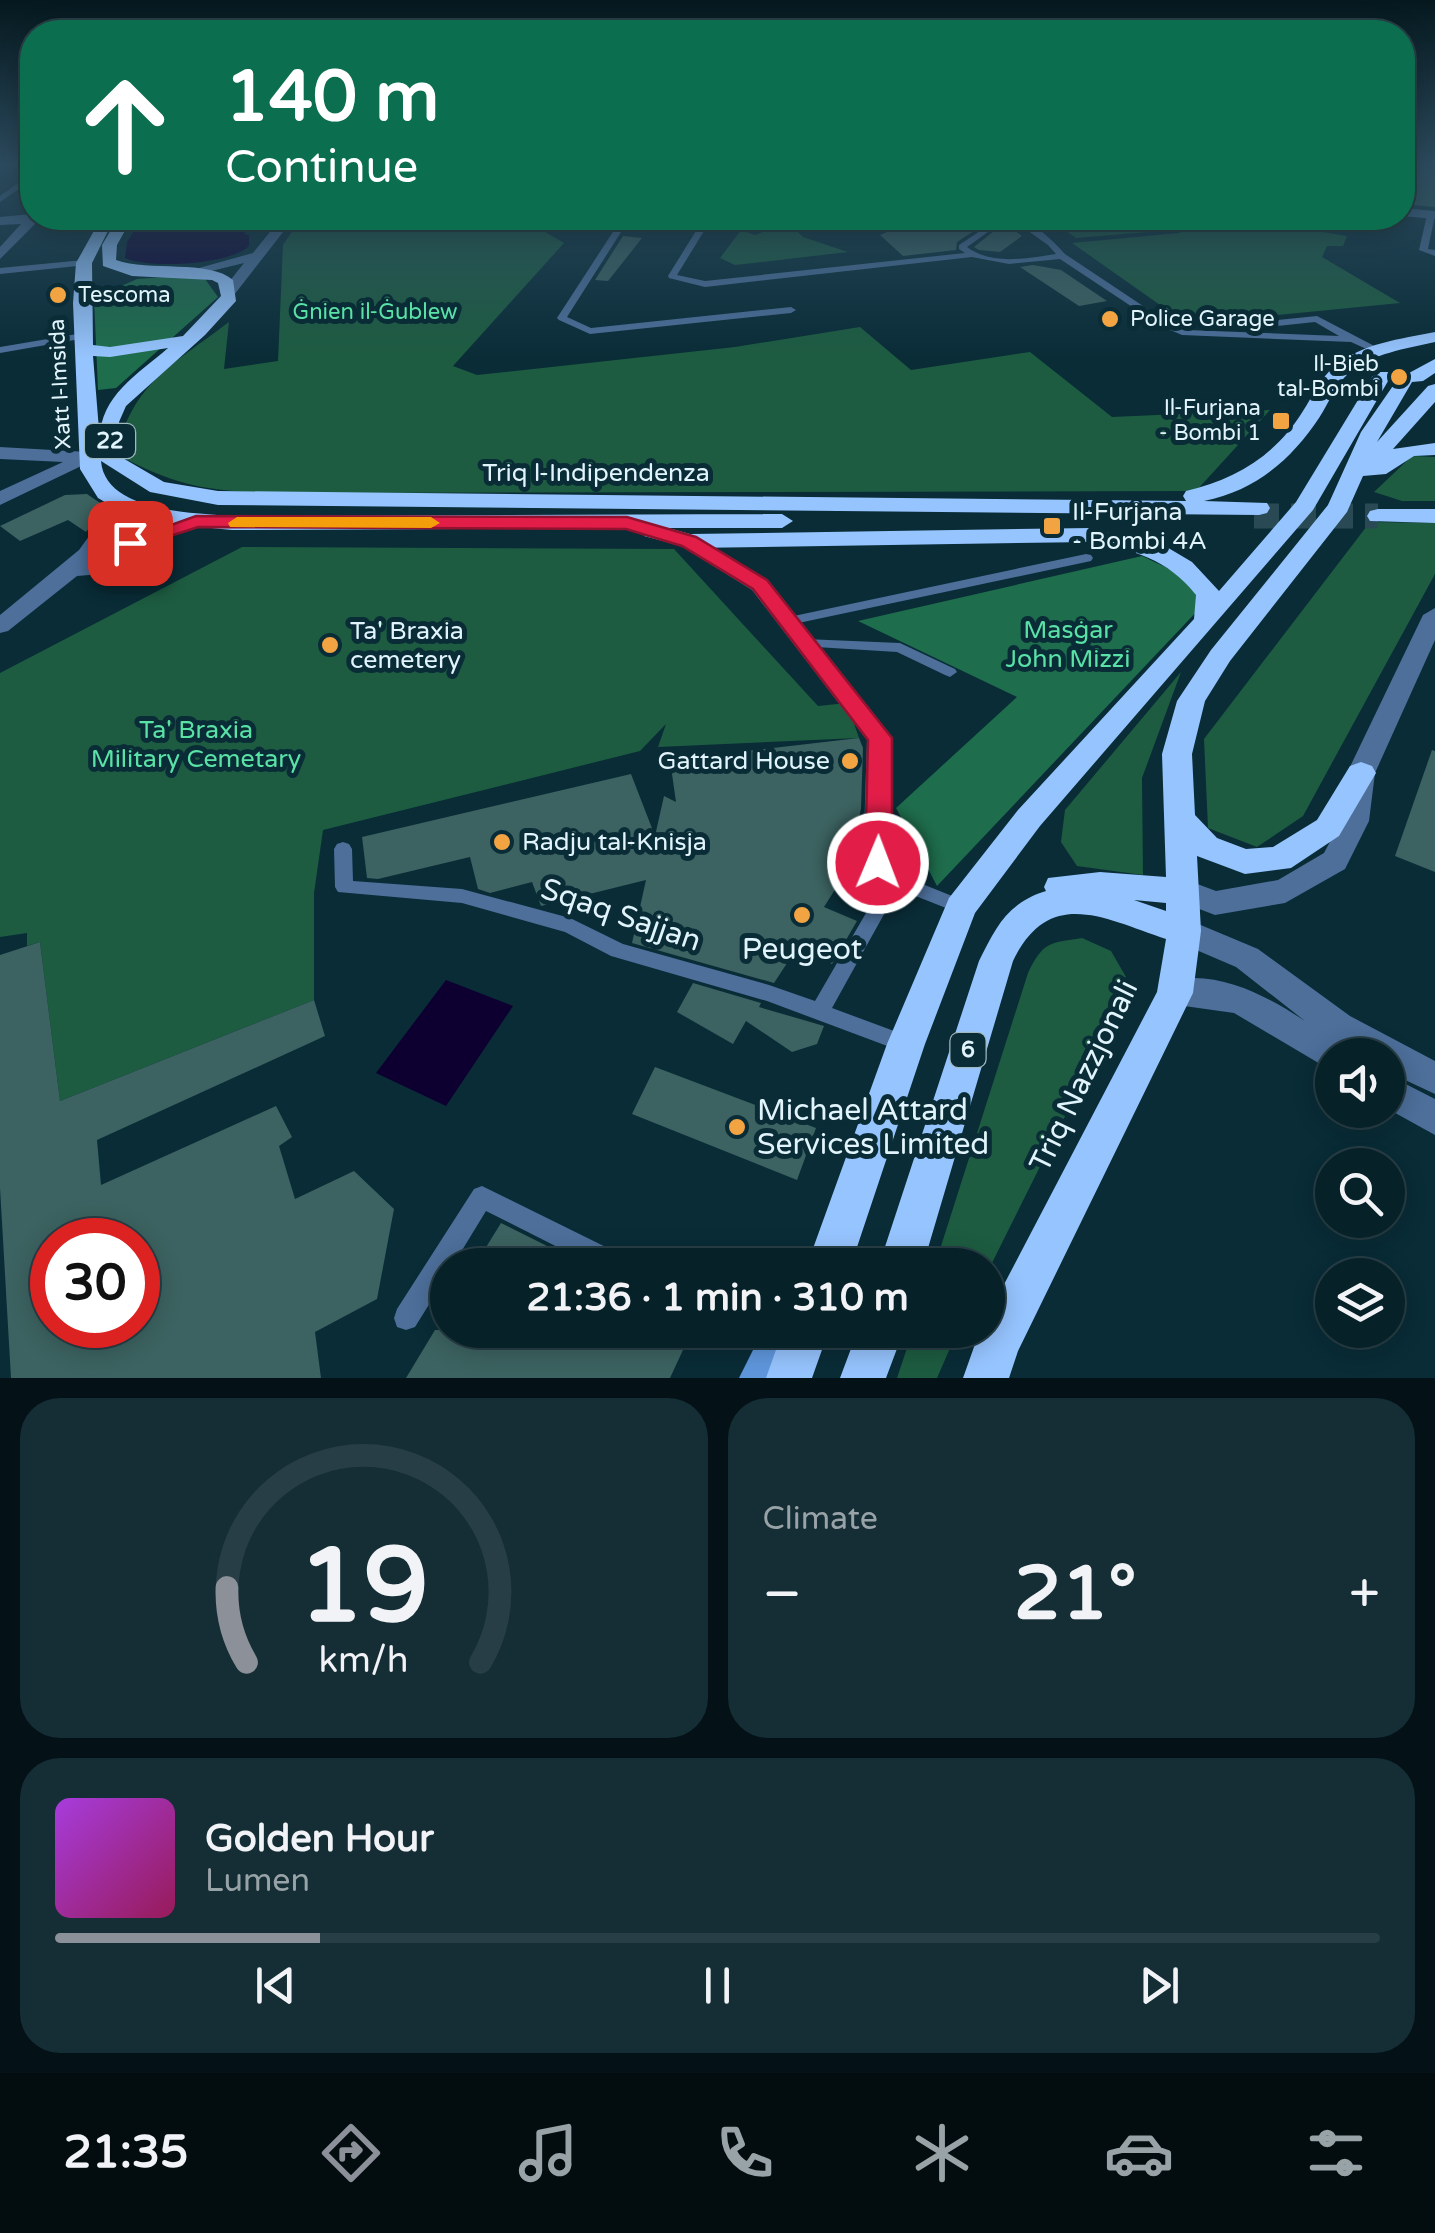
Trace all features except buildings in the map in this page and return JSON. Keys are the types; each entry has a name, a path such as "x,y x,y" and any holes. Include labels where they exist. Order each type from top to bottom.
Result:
{"highway":[{"name":"Xatt l-Imsida","path":"102,230 84,263 81,303 90,413 88,458 106,492 124,504"},
{"path":"117,230 106,253 110,263 132,271 195,272 225,280 230,292"},
{"path":"81,303 107,285 168,273"},
{"name":"Xatt l-Imsida","path":"218,498 158,487 111,460 109,422 118,403 188,339 230,297 230,292"},
{"path":"972,503 1171,498 1232,487 1269,466 1302,428 1339,372 1377,350 1435,337"},
{"path":"84,343 137,350 188,339"},
{"name":"Triq Nazzjonali","path":"986,1378 997,1344 1174,993 1184,931 1176,754 1191,702 1228,645 1343,497 1435,349"},
{"name":"Triq Nazzjonali","path":"834,1248 906,1044 961,907 1028,818 1207,621 1323,480 1372,387 1414,383 1435,366"},
{"path":"1323,480 1339,372"},
{"path":"1343,497 1393,456 1409,449 1435,449"},
{"name":"Triq l-Indipendenza","path":"124,504 159,516 196,521 627,523 1256,512 972,503 218,498"},
{"path":"1435,506 1381,512 1435,516"},
{"path":"627,523 689,542 1091,535 1144,544 1183,564 1208,594 1207,621"},
{"path":"1176,816 1206,847 1245,862 1280,859 1328,828 1361,773"},
{"path":"1010,933 1018,912 1033,898 1058,888 1100,884 1184,891"},
{"path":"1010,933 1021,918 1037,907 1066,901 1099,905 1184,931"},
{"path":"1099,905 1146,930 1162,949 1172,971 1174,993"},
{"name":"6","path":"906,1248 996,961 1010,933"}],"street":[{"path":"0,254 22,230"},
{"path":"230,292 277,230"},
{"path":"195,272 256,256"},
{"path":"0,454 88,458"},
{"path":"0,498 88,458"},
{"path":"0,626 107,533 124,504"},
{"path":"47,588 130,543 196,521"},
{"path":"689,542 760,585 880,738 878,863 894,880"},
{"path":"1184,891 1215,903 1285,891 1335,861 1354,820 1361,773 1435,615"},
{"path":"1184,931 1244,955 1276,974 1332,1022 1359,1038"},
{"path":"1174,993 1204,991 1266,1010 1315,1044"},
{"path":"1405,1064 1435,1078"},
{"path":"1405,1101 1435,1118"}],"lane":[{"path":"1429,229 1423,250 1435,253"},
{"path":"618,230 562,318 590,332 791,310"},
{"path":"701,230 672,276 705,284 971,255 1013,261 1062,256"},
{"path":"971,255 962,246 986,230"},
{"path":"1032,230 1052,243 1062,256 1164,324 1185,333 1352,339"},
{"path":"0,272 84,263"},
{"path":"1185,333 1317,319 1377,350"},
{"path":"0,350 84,343"},
{"path":"788,621 1086,558"},
{"path":"805,643 900,648 950,672"},
{"name":"Sqaq Sajjan","path":"343,849 344,887 462,896 570,926 618,950 819,1012 906,1044"},
{"path":"819,1012 894,880 961,907"},
{"path":"450,1248 482,1198 583,1248"},
{"path":"406,1318 430,1280"}],"green space":[{"name":"Ġnien il-Ġublew","path":"293,230 542,230 564,243 453,366 477,375 735,347 860,327 911,370 1030,352 1112,417 1270,410 1196,491 266,493 188,484 116,454 123,429 145,392 174,363 229,322 224,369 278,361 283,245"},
{"path":"741,230 755,235 768,230 796,230 803,237 848,252 735,265 720,258"},
{"path":"1065,230 1172,230 1076,238"},
{"path":"1311,230 1347,236 1343,246 1327,246 1322,257 1400,303 1187,324 1072,243 1179,233"},
{"path":"137,279 205,279 218,297 116,388 98,390 94,298"},
{"path":"1412,456 1435,457 1435,501 1402,501 1374,492"},
{"path":"1370,522 1435,523 1435,574 1303,816 1257,847 1208,828 1204,739"},
{"name":"Ta' Braxia Military Cemetary","path":"242,547 674,549 818,706 847,703 859,738 658,747 666,724 640,751 323,830 314,893 314,1000 60,1101 40,942 27,946 27,933 0,937 0,673"},
{"name":"Masġar John Mizzi","path":"1142,556 1185,581 1201,607 937,886 896,808 1017,697 858,621"},
{"path":"1181,672 1142,778 1143,875 1077,866 1061,842 1065,810"},
{"path":"1082,938 1111,951 1126,977 1118,1010 999,1248 940,1248 1028,973 1043,950 1062,941"},
{"path":"907,1348 950,1348 937,1378 897,1378"}],"shaded area":[{"path":"134,230 247,230 244,234 249,235 249,246 239,252 208,261 170,264 125,258 127,242"},
{"path":"446,980 513,1006 446,1106 376,1073"}],"tunnel":[{"path":"1254,516 1378,516"}],"slow traffic":[{"path":"237,523 431,523"}],"place":[{"name":"Tescoma","path":"58,295"},
{"name":"Police Garage","path":"1110,319"},
{"name":"Il-Bieb tal-Bombi","path":"1399,377"},
{"name":"Il-Furjana - Bombi 1","path":"1281,421"},
{"name":"Il-Furjana - Bombi 4A","path":"1052,526"},
{"name":"Ta' Braxia cemetery","path":"330,645"},
{"name":"Gattard House","path":"850,761"},
{"name":"Radju tal-Knisja","path":"502,842"},
{"name":"Peugeot","path":"802,915"},
{"name":"Michael Attard Services Limited","path":"737,1127"}],"route":[{"path":"130,543 196,521 627,523 689,542 760,585 880,738 878,863"}]}
